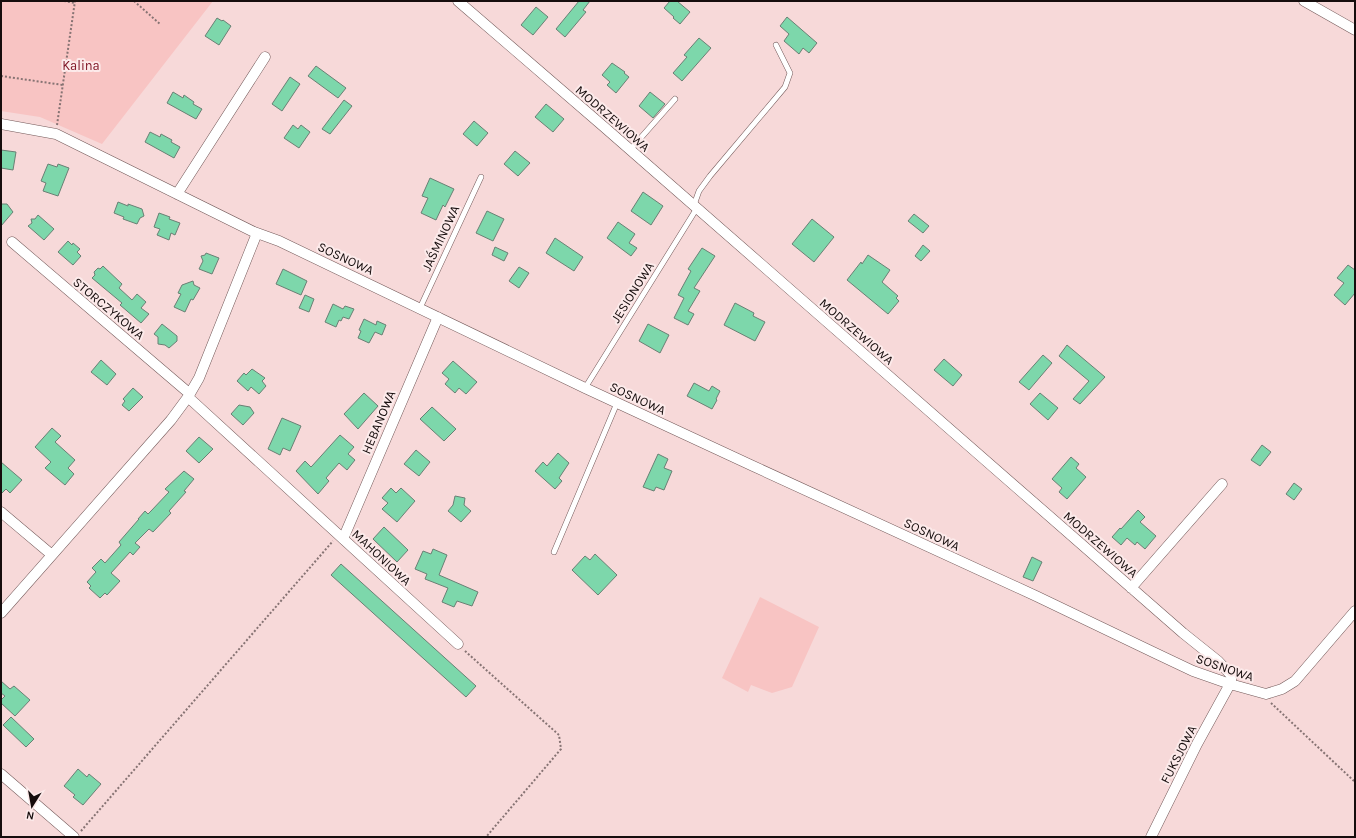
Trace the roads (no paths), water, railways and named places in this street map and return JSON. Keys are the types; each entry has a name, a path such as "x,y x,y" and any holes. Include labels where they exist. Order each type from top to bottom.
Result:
{"street":[{"name":"MODRZEWIOWA","path":"458,1 1183,633 1218,661 1232,676 1230,684"},
{"path":"1304,1 1355,30"},
{"path":"177,194 265,57"},
{"name":"SOSNOWA","path":"1,124 56,134 257,233 279,241 438,316 617,403 1036,596 1154,653 1230,684 1266,694 1282,689 1295,681 1355,611"},
{"path":"1,612 152,442 189,395 199,378 257,233"},
{"name":"STORCZYKOWA","path":"12,242 189,395"},
{"name":"HEBANOWA","path":"341,536 438,316"},
{"name":"MAHONIOWA","path":"189,395 458,644"},
{"path":"1132,588 1222,484"},
{"path":"1,512 52,555"},
{"name":"FUKSJOWA","path":"1151,837 1197,744 1230,684"},
{"path":"1,774 77,834"}],"lane":[{"name":"JESIONOWA","path":"585,388 695,207 699,191 785,87 790,73 776,45"},
{"path":"630,150 675,99"},
{"name":"JAŚMINOWA","path":"420,308 481,177"},
{"path":"554,552 617,403"}],"park label":[{"name":"Kalina","path":"81,65"}]}
